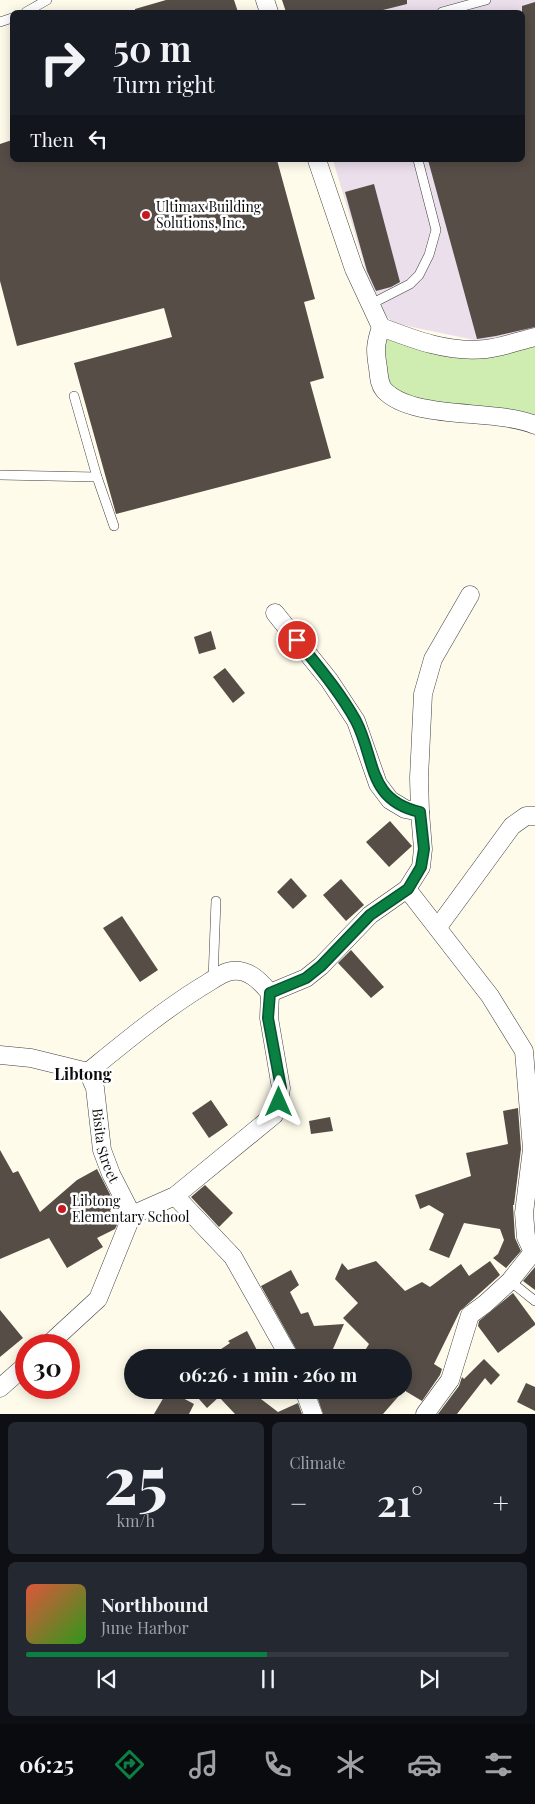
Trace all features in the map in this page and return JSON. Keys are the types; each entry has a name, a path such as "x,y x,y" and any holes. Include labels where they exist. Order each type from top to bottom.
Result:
{"street":[{"path":"318,162 354,269 381,327 375,347 379,380 384,389 398,400 428,410 491,416 535,425"},
{"path":"381,327 422,343 460,350 487,349 535,337"},
{"path":"270,993 306,978 321,966 370,915 408,889 421,867 424,849 419,778 423,694 433,659 470,595"},
{"path":"275,613 329,680 356,721 378,784 390,800 405,809 420,812"},
{"path":"438,927 512,826 526,816 535,816"},
{"path":"408,889 490,996 524,1051 532,1149 524,1213 526,1237 534,1252 510,1281 470,1315 450,1380 425,1414"},
{"path":"0,1055 31,1058 88,1072 170,1007 213,980 232,971 249,974 261,982 270,993 268,1018 281,1088 279,1102 274,1115 175,1196 132,1215 98,1299 60,1334"},
{"name":"Bisita Street","path":"88,1072 95,1088 102,1150 111,1174 132,1215"},
{"path":"175,1196 233,1256 285,1349"},
{"path":"0,1388 15,1375"},
{"path":"307,1399 312,1414"}],"lane":[{"path":"29,10 46,0"},
{"path":"449,10 486,0"},
{"path":"371,304 410,284 419,275 429,256 436,230 419,162"},
{"path":"74,396 97,477 114,526"},
{"path":"0,475 97,477"},
{"path":"213,980 216,901"},
{"path":"510,1281 535,1301"}],"shaded area":[{"path":"287,0 535,0 535,329 479,341 393,323 376,305 334,162 525,162 525,10 290,10"}],"green space":[{"path":"381,327 460,350 535,337 535,425 428,410 384,389"}],"building":[{"path":"166,0 234,0 237,10 135,10"},
{"path":"282,0 407,0 407,4 383,10 285,10"},
{"path":"535,2 535,327 477,339 429,162 525,162 525,10 522,10 522,6"},
{"path":"10,141 10,162 278,162 315,299 304,302 324,378 310,382 331,458 116,514 74,363 172,337 164,308 17,346 0,281 0,144"},
{"path":"374,184 400,282 391,287 376,291 367,271 345,192"},
{"path":"211,631 216,649 199,654 194,637"},
{"path":"225,668 245,693 233,703 213,677"},
{"path":"390,821 412,846 389,867 366,842"},
{"path":"291,878 307,896 293,909 277,892"},
{"path":"341,879 364,905 346,921 323,895"},
{"path":"122,916 158,970 140,982 103,928"},
{"path":"351,950 384,987 371,998 338,963"},
{"path":"211,1100 228,1125 209,1138 192,1113"},
{"path":"518,1108 521,1149 513,1205 515,1238 521,1251 506,1268 493,1258 498,1254 504,1240 500,1229 464,1223 449,1258 429,1250 444,1214 429,1205 420,1209 415,1195 471,1176 466,1153 508,1144 503,1111"},
{"path":"330,1117 333,1131 311,1134 309,1121"},
{"name":"Libtong Elementary School","path":"0,1150 13,1173 18,1171 40,1212 77,1180 97,1169 116,1206 110,1210 117,1225 115,1229 97,1238 103,1247 67,1268 49,1238 0,1259"},
{"path":"205,1185 233,1213 219,1227 191,1197"},
{"path":"376,1261 405,1291 422,1282 430,1287 461,1264 469,1276 490,1261 500,1275 460,1311 434,1364 442,1369 440,1375 422,1401 412,1395 412,1349 366,1349 369,1344 343,1318 358,1303 335,1279 342,1263 348,1270"},
{"path":"535,1267 535,1290 523,1281"},
{"path":"291,1270 299,1285 290,1292 301,1314 308,1312 314,1326 344,1324 333,1349 296,1349 261,1286"},
{"path":"513,1293 535,1325 498,1353 478,1326 479,1321"},
{"path":"0,1310 20,1334 15,1334 15,1345 0,1357"},
{"path":"247,1331 256,1349 221,1349 230,1343 228,1341"},
{"path":"484,1359 500,1375 491,1385 485,1378 457,1414 438,1414 459,1386 462,1377 464,1379"},
{"path":"526,1383 535,1387 535,1411 517,1402"},
{"path":"163,1399 185,1399 194,1404 189,1414 154,1414"},
{"path":"199,1399 217,1399 207,1408"},
{"path":"221,1399 261,1399 278,1412 298,1403 302,1414 235,1414"},
{"path":"318,1399 396,1399 383,1414 323,1414"}],"place":[{"name":"Ultimax Building Solutions, Inc.","path":"146,215"},
{"name":"Libtong Elementary School","path":"62,1209"}],"district":[{"name":"Libtong","path":"83,1074"}],"route":[{"path":"279,1102 281,1088 268,1018 270,993 306,978 321,966 370,915 408,889 421,867 424,849 420,812 405,809 390,800 378,784 356,721 329,680 297,640"}]}
